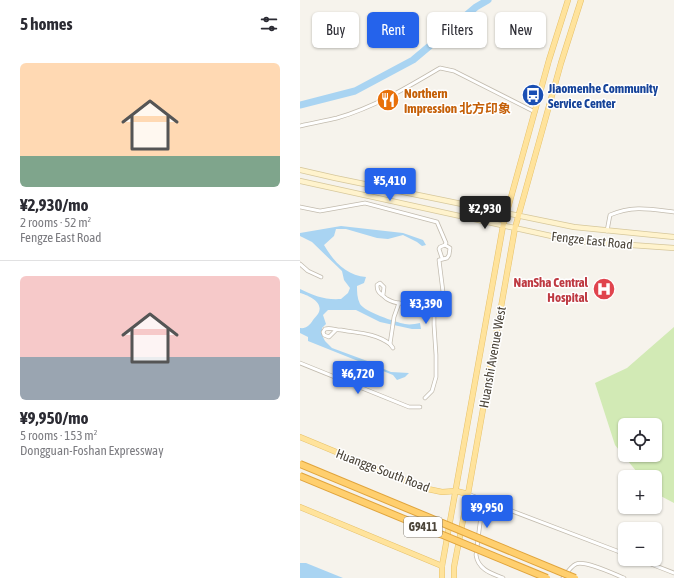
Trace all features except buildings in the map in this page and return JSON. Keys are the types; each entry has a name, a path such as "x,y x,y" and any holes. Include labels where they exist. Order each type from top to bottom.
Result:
{"highway":[{"name":"G9411","path":"300,464 575,578"},
{"name":"G9411","path":"300,476 547,578"}],"main road":[{"name":"Huanshi Avenue West","path":"442,578 442,566 503,226 568,0"},
{"name":"Huanshi Avenue West","path":"454,578 454,567 515,228 580,0"},
{"name":"Fengze East Road","path":"300,170 574,227 674,237"},
{"name":"Fengze East Road","path":"300,181 574,241 674,248"},
{"name":"Huangge South Road","path":"300,437 424,488 442,492 468,494"},
{"path":"300,507 442,566"}],"street":[{"path":"300,126 337,118 375,103 406,88 440,68 454,71 535,112"},
{"path":"300,206 320,211 365,203 438,222 446,243 445,245"},
{"path":"607,231 610,214 621,210 638,208 674,212"},
{"path":"442,258 439,249 445,245"},
{"path":"425,398 432,392 436,377 434,308 444,292 439,260 442,258 447,258 450,251 450,248 445,245"},
{"path":"300,264 308,271 321,277"},
{"path":"383,295 387,299 399,303 409,304 430,301 438,303"},
{"path":"390,344 394,317 399,303"},
{"path":"336,330 379,337 390,344 393,348"},
{"path":"300,364 410,407 420,407"},
{"path":"468,494 618,551"},
{"path":"483,500 476,554 477,560 480,566 503,578"},
{"path":"563,578 575,564 580,563 588,564 624,578"},
{"path":"656,566 674,573"}],"green space":[{"path":"674,327 674,503 662,497 662,470 635,470 629,462 662,462 662,418 618,418 618,449 615,445 595,383 627,368"}],"water":[{"path":"341,226 403,233 423,240 426,245 422,246 403,235 388,239 377,238 346,229 336,229 334,236 324,245 341,267 353,274 366,277 364,283 357,286 358,300 363,307 400,323 420,323 421,329 412,329 380,322 356,310 328,310 323,315 326,324 322,328 322,335 325,341 332,348 370,362 391,372 409,373 405,377 397,380 393,375 308,341 308,337 300,333 300,328 304,328 309,325 318,314 320,308 314,299 300,293 300,289 320,297 341,299 348,293 350,288 344,280 342,271 312,242 300,236 300,233"},
{"path":"300,563 306,563 343,578 300,578"}],"waterway":[{"path":"300,105 355,91 413,60 476,7 488,0"}],"place":[{"name":"Jiaomenhe Community Service Center","path":"533,95"},
{"name":"Northern Impression 北方印象","path":"388,100"},
{"name":"NanSha Central Hospital","path":"604,289"}]}
